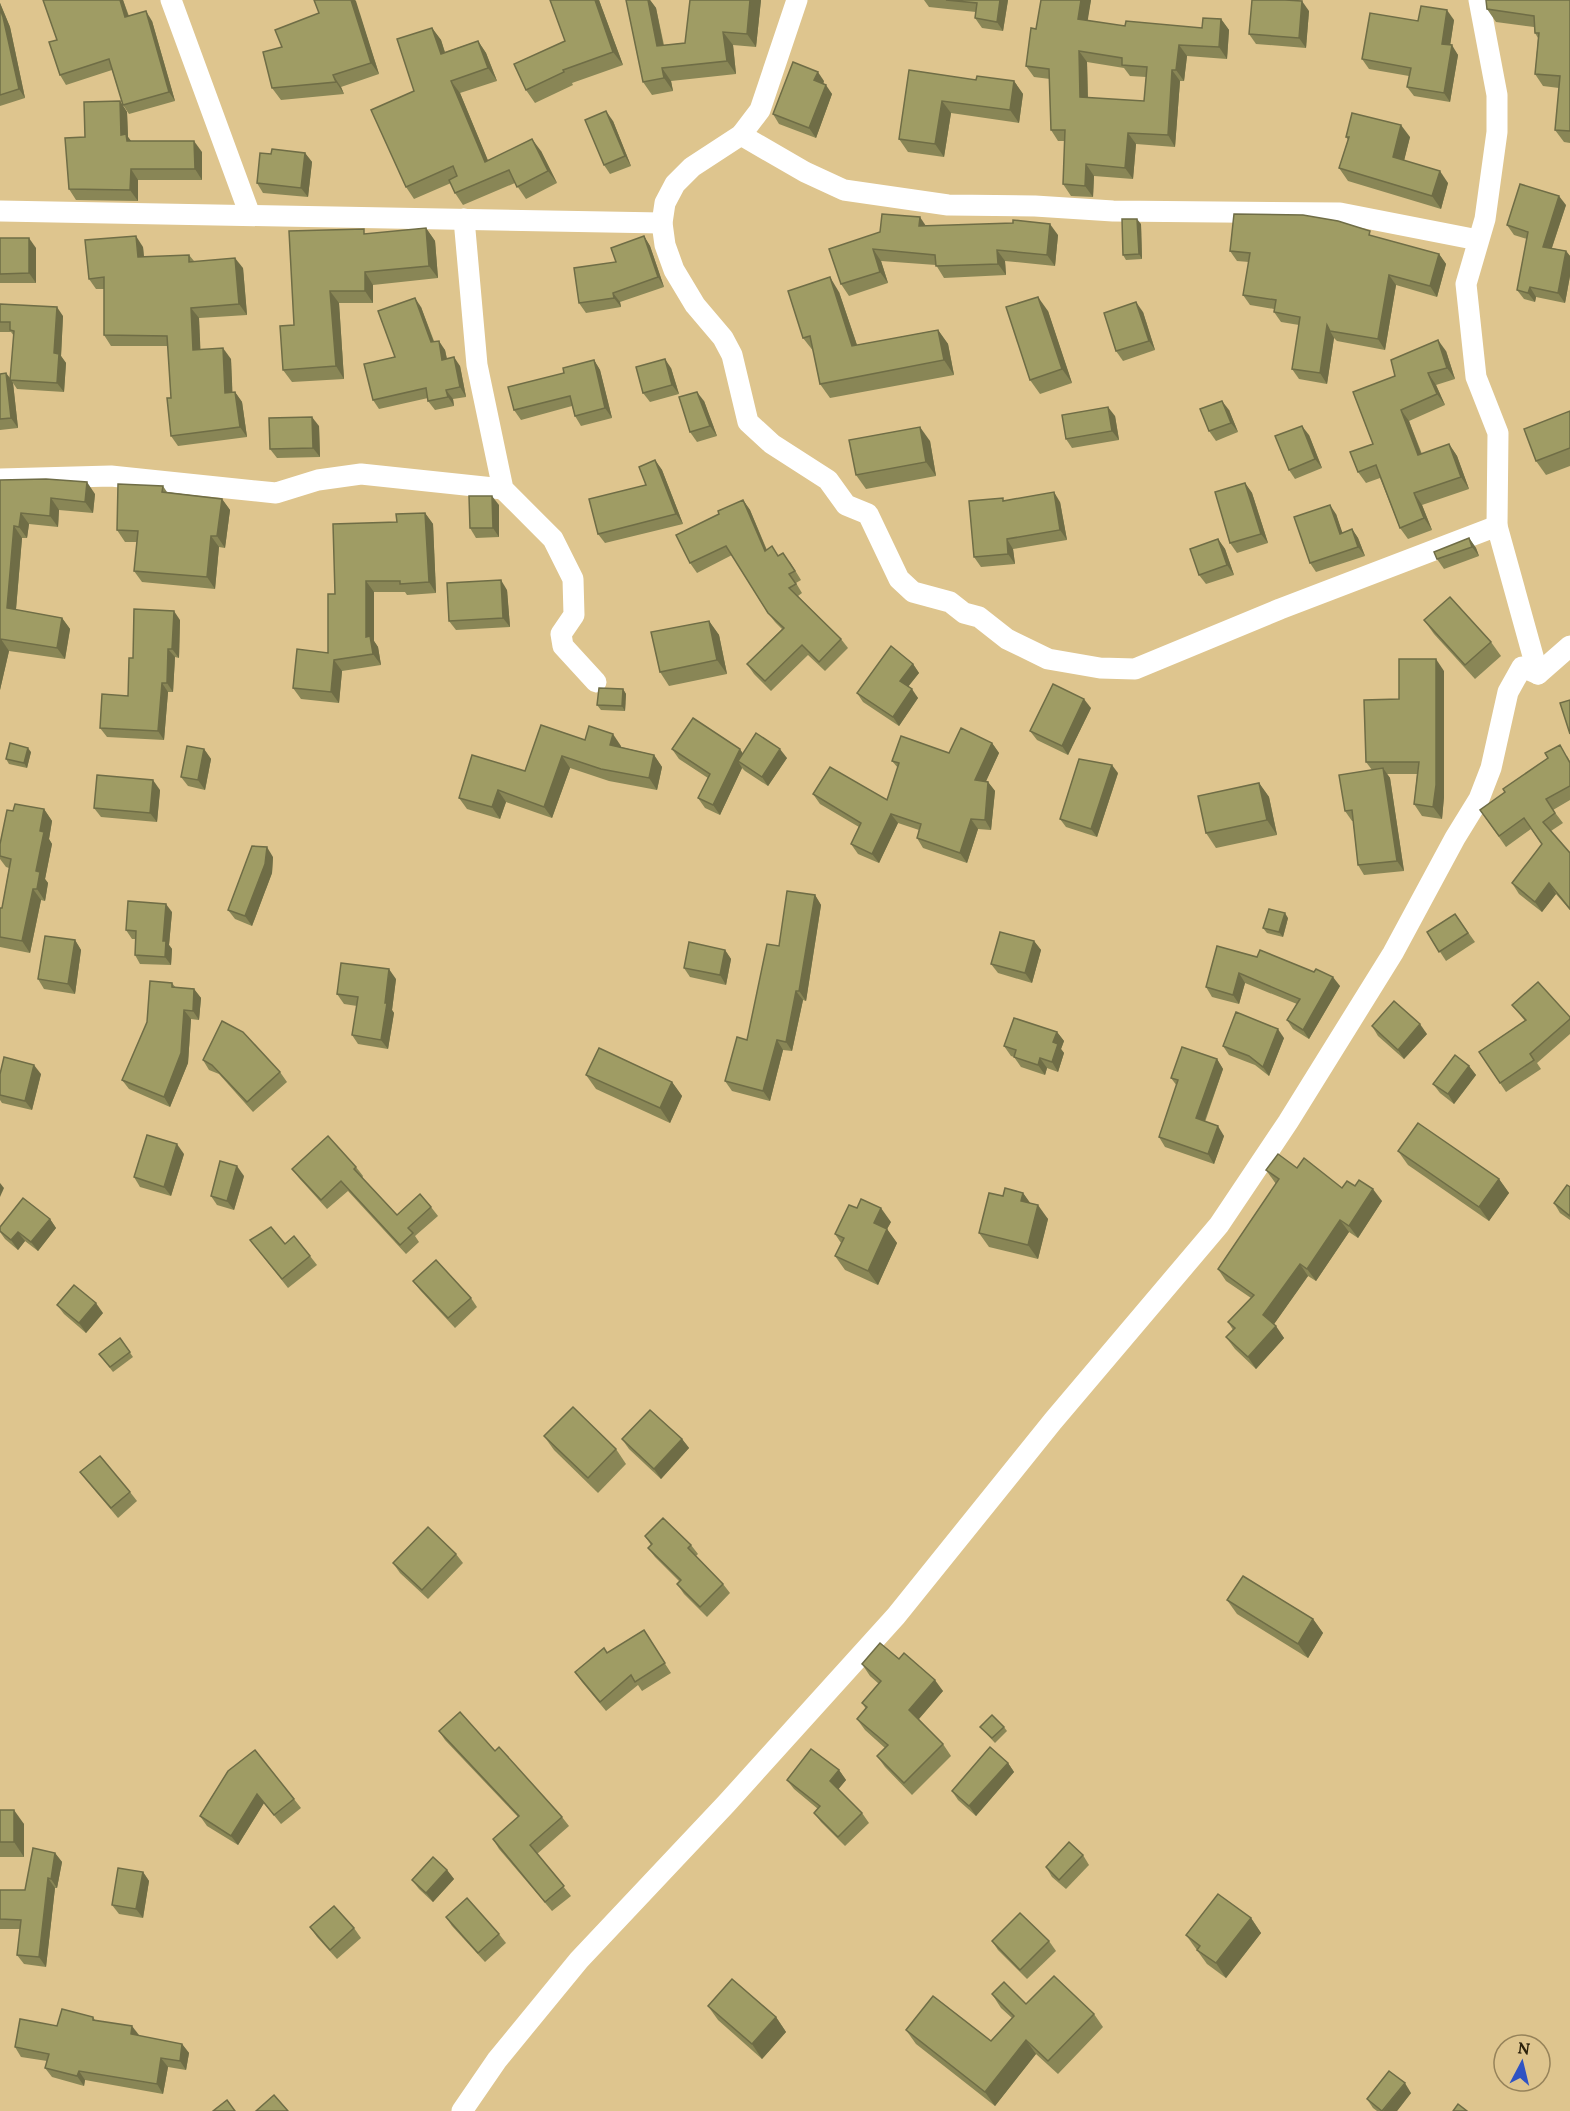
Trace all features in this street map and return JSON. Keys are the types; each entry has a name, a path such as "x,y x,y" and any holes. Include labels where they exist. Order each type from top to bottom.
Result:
{"street":[{"path":"171,0 250,215"},
{"path":"796,0 766,95 749,128 692,167 675,184 665,203 662,223 666,245 674,270 695,305 723,338 732,355 743,411 755,430 828,480 846,505 868,514 905,587 914,592 951,602 964,613 979,617 1006,639 1048,659 1100,668 1135,669 1280,609 1497,526"},
{"path":"1479,0 1497,95 1497,132 1485,219 1466,284 1476,377 1498,433 1497,526 1538,674"},
{"path":"741,135 805,172 844,190 937,204 1035,206 1113,211 1340,213 1478,240"},
{"path":"0,211 662,223"},
{"path":"464,219 477,365 503,489 553,539 573,579 574,615 561,634 563,646 596,682"},
{"path":"0,479 111,476 276,493 318,480 361,474 503,489"},
{"path":"1538,674 1570,646"},
{"path":"462,2111 497,2060 579,1960 726,1804 896,1616 1053,1421 1219,1225 1288,1122 1393,953 1455,838 1479,800 1491,768 1508,692 1522,667 1538,674"}],"building":[{"path":"43,0 120,0 125,17 146,11 169,92 123,105 109,59 60,75 49,42 57,40"},
{"path":"314,0 351,0 371,63 333,75 336,82 272,88 263,52 282,47 275,30 319,13"},
{"path":"550,0 595,0 613,52 563,70 564,72 526,90 514,64 565,41"},
{"path":"626,0 648,0 657,46 685,43 690,0 750,0 747,34 723,32 727,61 662,68 664,78 643,82"},
{"path":"946,0 1000,0 997,22 975,18 977,3"},
{"path":"1041,0 1081,0 1078,19 1125,26 1126,21 1202,28 1203,18 1221,19 1219,47 1179,45 1176,70 1172,70 1168,135 1128,133 1125,168 1086,164 1085,186 1063,184 1065,130 1051,130 1049,69 1026,66 1031,28 1036,29","holes":["1079,51 1122,58 1122,65 1147,67 1144,101 1080,97"]},
{"path":"1252,0 1302,1 1299,38 1249,34"},
{"path":"1486,0 1570,0 1570,131 1555,130 1560,76 1535,74 1539,33 1535,33 1534,16 1487,9"},
{"path":"1421,6 1447,10 1442,44 1452,45 1444,93 1407,87 1411,68 1362,59 1370,13 1418,21"},
{"path":"0,9 19,89 0,95"},
{"path":"432,28 441,54 478,41 488,68 451,81 485,162 532,139 548,171 517,187 509,170 455,193 449,180 457,176 453,166 406,187 371,110 414,91 397,39"},
{"path":"793,62 818,72 814,80 826,85 809,128 773,114"},
{"path":"909,70 976,80 977,76 1014,81 1010,110 942,101 935,144 899,139"},
{"path":"120,101 121,135 126,134 127,141 194,141 195,169 131,169 130,190 69,189 65,138 85,137 84,102"},
{"path":"606,111 625,156 604,165 585,120"},
{"path":"1352,113 1401,125 1393,157 1440,171 1432,196 1339,168 1349,137 1346,137"},
{"path":"272,149 305,153 301,188 257,183 260,153 271,154"},
{"path":"1520,184 1559,196 1543,247 1566,251 1558,293 1530,287 1528,293 1517,290 1528,232 1507,225"},
{"path":"882,214 920,217 919,226 1013,223 1013,220 1050,224 1047,255 997,250 998,264 936,266 935,255 873,249 880,272 841,284 829,249 880,232"},
{"path":"1234,214 1303,215 1338,221 1370,231 1369,235 1439,254 1430,286 1389,275 1378,339 1330,331 1327,325 1320,373 1292,369 1300,317 1274,312 1276,300 1243,295 1250,253 1230,251"},
{"path":"1122,219 1137,219 1139,254 1123,255"},
{"path":"426,228 429,266 365,272 365,291 330,291 336,366 283,370 280,326 294,325 289,231 364,229 364,234"},
{"path":"136,236 138,257 189,255 189,262 235,258 239,304 191,308 193,350 223,348 225,393 235,392 240,427 171,436 167,398 171,398 167,336 104,335 104,277 89,279 85,240"},
{"path":"644,236 658,277 613,293 614,298 579,303 574,268 616,262 611,248"},
{"path":"0,238 29,238 29,273 0,274"},
{"path":"830,277 852,346 938,330 944,360 820,384 810,336 803,338 788,291"},
{"path":"1038,297 1062,369 1030,380 1006,307"},
{"path":"415,298 431,342 439,341 442,360 454,357 460,387 446,390 448,397 428,401 426,388 373,400 364,364 395,357 378,311"},
{"path":"1136,302 1149,341 1116,351 1104,313"},
{"path":"0,304 57,307 54,353 59,354 57,383 10,380 14,331 10,330 10,322 0,322"},
{"path":"1438,340 1447,368 1428,373 1437,394 1401,410 1418,455 1449,444 1461,477 1414,493 1424,518 1400,528 1376,465 1358,472 1350,452 1373,444 1353,392 1395,376 1391,360"},
{"path":"665,359 672,385 643,393 636,367"},
{"path":"594,360 605,408 575,416 570,396 514,410 508,387 564,373 563,368"},
{"path":"6,373 11,418 0,419 0,374"},
{"path":"697,392 710,426 690,432 679,397"},
{"path":"1222,401 1231,423 1209,431 1200,409"},
{"path":"1108,407 1112,431 1066,439 1062,415"},
{"path":"1570,411 1570,448 1536,461 1524,429"},
{"path":"312,417 313,448 270,449 269,418"},
{"path":"1302,426 1315,459 1289,470 1275,436"},
{"path":"920,427 926,462 856,475 849,440"},
{"path":"655,460 676,514 598,534 589,499 646,485 639,467"},
{"path":"46,479 87,482 85,502 51,498 50,516 21,513 19,527 14,526 7,608 62,618 57,648 1,639 0,645 0,480"},
{"path":"1245,483 1261,534 1230,543 1215,492"},
{"path":"118,484 163,486 162,492 222,499 217,536 211,536 207,577 134,571 138,531 117,530"},
{"path":"1054,492 1060,530 1007,539 1008,554 974,557 969,501 1003,498 1003,501"},
{"path":"469,496 492,496 493,528 470,528"},
{"path":"743,500 765,551 772,546 778,556 783,553 795,571 789,574 796,584 789,588 841,639 819,662 802,645 765,681 747,664 784,628 768,613 726,546 690,563 676,535 719,514 718,511"},
{"path":"1330,505 1340,534 1352,529 1358,547 1310,563 1294,517"},
{"path":"425,513 429,582 400,584 400,581 366,581 366,637 370,636 373,654 334,660 331,692 293,688 297,649 328,653 328,594 335,594 333,524 397,522 396,514"},
{"path":"1469,538 1472,547 1437,559 1434,552"},
{"path":"1218,539 1227,565 1199,575 1190,549"},
{"path":"501,580 503,618 449,621 447,583"},
{"path":"1450,597 1491,642 1465,665 1424,620"},
{"path":"134,609 174,611 172,649 168,649 167,683 162,683 158,731 100,728 102,694 128,696 129,658 133,658"},
{"path":"709,621 717,660 660,672 651,632"},
{"path":"891,646 913,664 900,681 912,689 893,717 857,693"},
{"path":"1399,659 1436,659 1436,785 1433,807 1414,804 1419,762 1366,762 1364,700 1399,699"},
{"path":"1053,684 1084,699 1062,746 1030,731"},
{"path":"599,688 623,689 622,706 597,705"},
{"path":"1570,700 1570,734 1560,703"},
{"path":"693,718 740,749 713,805 698,798 710,774 672,749"},
{"path":"541,725 585,740 589,726 613,734 610,745 654,755 649,778 601,769 562,756 544,807 498,790 492,807 459,798 472,755 525,771"},
{"path":"961,728 992,743 975,780 988,782 985,820 971,819 960,853 917,838 921,824 891,814 872,854 851,844 861,823 813,794 830,767 887,800 899,763 892,761 901,736 949,753"},
{"path":"756,733 780,749 762,777 738,761"},
{"path":"10,743 28,748 24,763 6,759"},
{"path":"1560,745 1570,763 1570,786 1546,799 1555,813 1543,822 1570,853 1570,909 1549,883 1535,902 1512,883 1542,844 1524,818 1499,836 1480,810 1505,792 1503,789 1548,758 1545,753"},
{"path":"187,746 204,749 198,780 181,777"},
{"path":"1079,759 1112,765 1091,829 1060,819"},
{"path":"1383,768 1397,861 1358,865 1352,810 1345,811 1339,775"},
{"path":"97,775 153,780 150,813 94,808"},
{"path":"1259,783 1267,820 1206,833 1198,796"},
{"path":"15,804 44,809 40,831 44,832 36,871 40,872 37,889 33,889 22,941 0,937 0,908 2,908 11,859 0,856 0,844 7,810 13,811"},
{"path":"252,846 267,847 265,864 245,916 228,910"},
{"path":"787,891 815,895 799,991 796,991 786,1042 777,1040 763,1091 725,1081 737,1037 747,1040 767,944 779,946"},
{"path":"128,901 166,904 163,941 166,941 165,957 135,955 136,931 126,930"},
{"path":"1269,909 1285,913 1279,932 1263,928"},
{"path":"1455,914 1468,933 1439,952 1427,932"},
{"path":"1000,932 1034,941 1025,973 991,964"},
{"path":"45,936 75,940 68,984 38,979"},
{"path":"689,942 725,950 720,975 684,968"},
{"path":"1217,946 1257,957 1260,950 1314,972 1316,969 1333,977 1303,1030 1287,1020 1300,999 1239,973 1233,995 1206,987"},
{"path":"341,963 389,969 385,1003 387,1003 381,1040 352,1035 358,997 337,994"},
{"path":"150,981 172,983 172,987 194,989 193,1011 184,1010 181,1053 164,1097 122,1080 147,1022"},
{"path":"1538,982 1570,1019 1530,1054 1534,1060 1500,1083 1479,1052 1526,1020 1512,1005"},
{"path":"1394,1001 1420,1024 1398,1050 1372,1026"},
{"path":"1236,1012 1278,1029 1263,1067 1249,1056 1223,1046"},
{"path":"1014,1018 1057,1032 1053,1042 1058,1044 1052,1062 1040,1058 1038,1065 1014,1057 1016,1050 1004,1046"},
{"path":"222,1021 243,1032 280,1072 247,1102 212,1065 203,1060"},
{"path":"1182,1047 1217,1059 1196,1118 1218,1126 1208,1154 1159,1137 1178,1080 1171,1078"},
{"path":"599,1048 672,1082 660,1108 586,1075"},
{"path":"1455,1055 1469,1066 1448,1094 1433,1084"},
{"path":"4,1057 34,1065 25,1101 0,1095 0,1074"},
{"path":"1418,1123 1499,1179 1479,1207 1398,1151"},
{"path":"147,1135 177,1144 164,1187 134,1177"},
{"path":"328,1136 356,1167 354,1169 397,1215 420,1194 431,1207 408,1228 413,1233 400,1245 341,1181 321,1200 292,1169"},
{"path":"1278,1154 1297,1168 1304,1158 1342,1188 1347,1181 1355,1186 1359,1180 1373,1189 1349,1226 1340,1220 1307,1269 1300,1264 1263,1315 1276,1326 1248,1357 1226,1337 1235,1328 1228,1322 1254,1295 1218,1269 1279,1179 1266,1170"},
{"path":"220,1161 237,1166 227,1201 211,1196"},
{"path":"1567,1185 1570,1187 1570,1216 1554,1203"},
{"path":"1005,1188 1023,1193 1021,1201 1038,1205 1028,1245 979,1233 989,1193 1003,1196"},
{"path":"23,1198 50,1219 31,1242 18,1232 11,1240 0,1231 0,1227"},
{"path":"861,1199 881,1208 874,1223 887,1229 868,1271 835,1256 844,1238 835,1234 849,1205 857,1208"},
{"path":"271,1227 285,1244 294,1236 310,1256 282,1279 250,1240"},
{"path":"436,1260 471,1298 448,1318 413,1281"},
{"path":"74,1285 96,1303 79,1323 57,1305"},
{"path":"120,1338 130,1352 110,1367 99,1354"},
{"path":"573,1407 616,1449 588,1478 544,1436"},
{"path":"650,1410 682,1439 654,1469 622,1439"},
{"path":"100,1456 130,1492 111,1508 80,1472"},
{"path":"663,1518 691,1545 688,1548 723,1584 700,1607 677,1584 681,1580 648,1548 652,1544 645,1536"},
{"path":"428,1527 456,1554 422,1590 393,1563"},
{"path":"1243,1576 1313,1619 1298,1644 1227,1600"},
{"path":"644,1630 665,1663 635,1682 631,1675 600,1702 575,1672 604,1648 607,1653"},
{"path":"880,1643 899,1659 904,1653 935,1680 909,1710 943,1744 904,1783 877,1756 888,1745 857,1719 867,1707 862,1703 881,1681 862,1664"},
{"path":"460,1712 495,1751 499,1747 562,1817 530,1845 564,1886 545,1902 493,1839 519,1816 439,1731"},
{"path":"992,1715 1004,1727 992,1738 980,1727"},
{"path":"990,1747 1008,1763 969,1806 952,1791"},
{"path":"811,1749 839,1770 830,1781 862,1813 838,1837 814,1813 820,1806 787,1780"},
{"path":"255,1750 294,1799 274,1815 257,1794 231,1836 200,1816 228,1771"},
{"path":"0,1810 14,1810 14,1842 0,1842"},
{"path":"1069,1842 1083,1855 1059,1880 1046,1867"},
{"path":"33,1848 55,1853 51,1879 48,1878 39,1957 17,1955 21,1920 0,1919 0,1890 25,1890"},
{"path":"433,1857 447,1870 426,1893 412,1880"},
{"path":"118,1868 143,1872 136,1909 112,1905"},
{"path":"1218,1894 1251,1918 1216,1963 1197,1950 1200,1946 1186,1935"},
{"path":"467,1898 499,1934 478,1953 446,1917"},
{"path":"334,1906 354,1928 330,1950 310,1927"},
{"path":"1020,1913 1049,1941 1020,1970 992,1941"},
{"path":"1054,1976 1094,2014 1048,2061 1026,2040 985,2092 906,2030 933,1996 991,2041 1014,2016 992,1994 1004,1982 1026,2004"},
{"path":"732,1979 776,2017 752,2044 708,2006"},
{"path":"62,2009 93,2017 93,2020 132,2026 131,2034 182,2044 180,2061 161,2058 157,2084 79,2071 77,2076 45,2068 49,2054 15,2047 20,2019 57,2026"},
{"path":"1389,2071 1405,2083 1382,2111 1367,2099"},
{"path":"274,2095 288,2111 256,2111"},
{"path":"227,2100 235,2111 213,2111"},
{"path":"1458,2104 1467,2111 1453,2111"}]}
